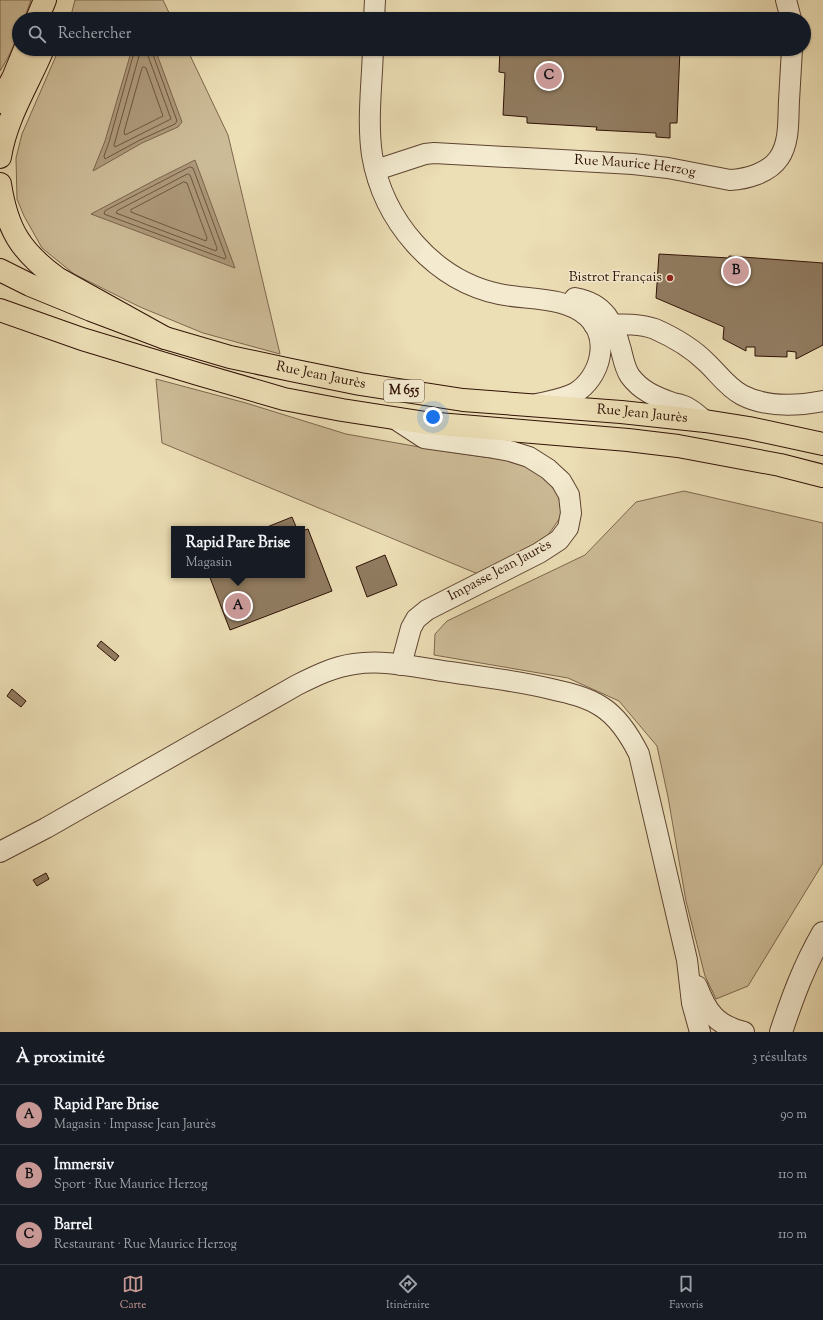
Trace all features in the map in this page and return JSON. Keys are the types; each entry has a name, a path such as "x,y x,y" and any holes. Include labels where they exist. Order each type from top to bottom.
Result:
{"main road":[{"path":"41,12 45,0"},
{"path":"48,0 48,12"},
{"path":"0,102 23,56"},
{"path":"0,157 2,144 8,125 40,56"},
{"path":"0,184 3,206 16,237 41,267 57,278 165,338"},
{"name":"Rue Jean Jaurès","path":"0,270 37,288 165,338 230,357 360,384 463,400 637,413 705,421 749,428 823,444"},
{"name":"Rue Jean Jaurès","path":"0,310 89,341 284,399 395,419 426,423 628,440 678,446 780,465 823,476"}],"street":[{"path":"374,12 375,0"},
{"path":"786,0 789,12"},
{"path":"373,56 370,117 371,141 376,170 384,196 405,233 427,257 441,268 470,286 483,290 499,294 566,304 604,325 642,325 655,330 678,341 695,352 731,387 741,395 754,400 775,404 795,405 823,401"},
{"name":"Rue Maurice Herzog","path":"376,170 425,154 434,153 633,164 668,168 730,180 753,176 765,171 780,158 787,138 792,56"},
{"path":"528,405 556,400 575,393 585,385 597,369 600,342 597,329 604,325"},
{"path":"604,325 628,374 636,383 648,393 688,408 705,421"},
{"name":"Impasse Jean Jaurès","path":"395,419 424,438 488,447 510,451 529,457 548,469 561,481 569,495 571,513 568,528 559,540 539,553 427,610 416,619 411,628 401,665"},
{"path":"0,852 46,828 297,685 324,672 352,664 376,662 527,683 561,691 584,697 603,708 618,721 631,738 640,754 687,960 692,1003 700,1032"},
{"path":"781,1032 795,990 806,964 823,933"},
{"path":"687,960 702,1000 711,1014 721,1023 732,1029 744,1032"}],"shaded area":[{"path":"0,0 31,0 27,12 12,12 12,48 0,71"},
{"path":"75,0 163,0 169,12 72,12"},
{"path":"56,56 190,56 228,135 280,354 203,333 140,307 74,274 42,248 24,216 17,199 16,158 22,134"},
{"path":"156,379 246,403 346,434 442,451 519,462 540,473 558,494 562,515 548,535 532,547 478,574 162,443"},
{"path":"684,491 823,523 823,863 748,986 716,999 705,976 686,901 668,797 657,746 619,701 568,678 434,655 435,634 447,621 585,555 636,502"}],"water":[{"path":"130,56 158,56 182,122 178,127 142,143 93,171 105,141"},
{"path":"195,160 235,268 91,214 157,179"}],"building":[{"path":"500,56 680,56 677,123 670,123 670,138 656,137 656,133 596,130 597,127 527,123 527,117 503,115 505,73 499,72"},
{"path":"659,254 729,258 729,256 823,263 823,345 796,359 796,352 787,351 787,357 755,356 755,347 746,347 746,351 723,339 724,327 656,298"},
{"path":"292,517 296,526 270,526"},
{"path":"308,529 332,591 230,630 210,578 305,578 305,530"},
{"path":"385,555 397,585 367,597 356,567"},
{"path":"101,641 119,656 115,661 97,646"},
{"path":"12,689 26,701 21,707 7,696"},
{"path":"46,873 49,879 37,886 33,880"}],"place":[{"name":"Barrel","path":"549,76"},
{"name":"Immersiv","path":"736,271"},
{"name":"Bistrot Français","path":"670,278"},
{"name":"Rapid Pare Brise","path":"238,606"}]}
